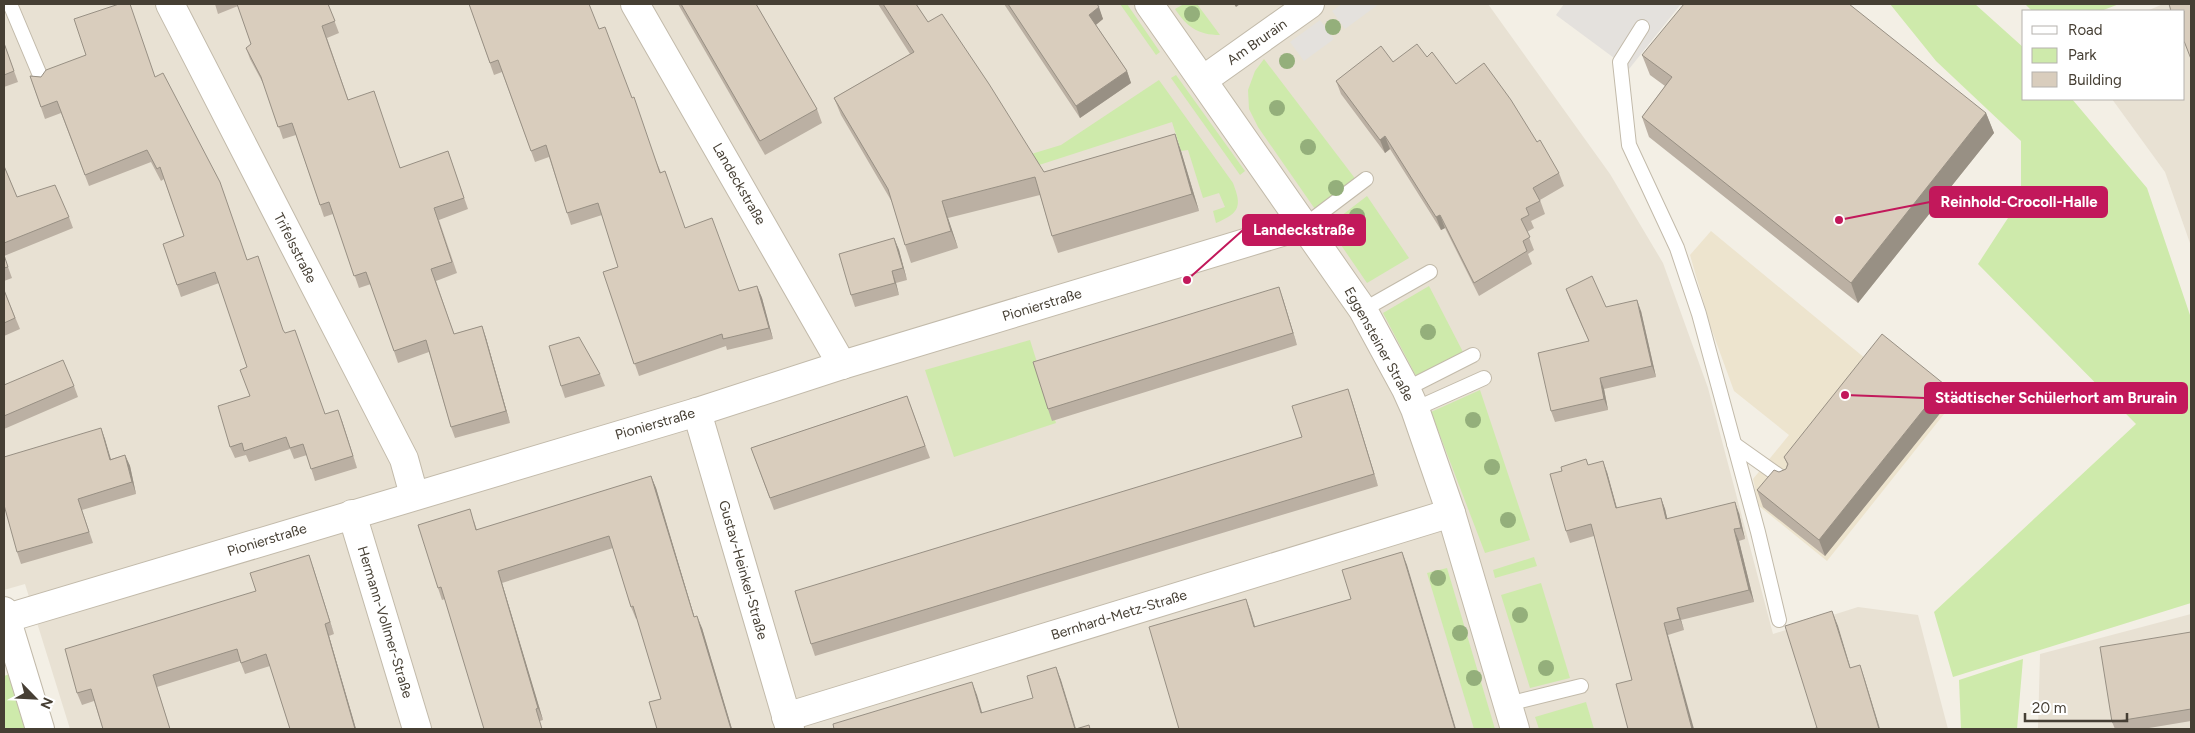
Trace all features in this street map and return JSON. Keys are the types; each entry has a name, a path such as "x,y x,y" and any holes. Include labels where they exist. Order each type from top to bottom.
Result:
{"street":[{"name":"Trifelsstraße","path":"170,4 404,458 414,495"},
{"name":"Landeckstraße","path":"635,4 842,365"},
{"name":"Eggensteiner Straße","path":"1149,4 1363,310 1410,399 1451,513 1511,717"},
{"name":"Am Brurain","path":"1203,80 1310,4"},
{"name":"Pionierstraße","path":"5,616 697,412 842,365 1304,225"},
{"name":"Gustav-Heinkel-Straße","path":"697,412 788,723"},
{"name":"Bernhard-Metz-Straße","path":"788,723 1451,513"},
{"name":"Hermann-Vollmer-Straße","path":"352,514 417,729"},
{"path":"5,616 40,729"}],"lane":[{"path":"10,4 42,80"},
{"path":"1642,27 1620,62 1629,145 1677,248 1699,314 1758,532 1779,620"},
{"path":"1304,225 1366,179"},
{"path":"1363,310 1430,272"},
{"path":"1410,399 1474,355"},
{"path":"1410,399 1484,378"},
{"path":"1734,444 1785,480"},
{"path":"1511,717 1582,686"}],"shaded area":[{"path":"4,4 1488,4 1610,174 1663,263 1708,388 1773,634 1858,607 1918,615 1948,729 70,729 25,584 4,590"},
{"path":"1342,4 1379,4 1345,29 1332,11"},
{"path":"1564,4 1681,4 1629,69 1556,15"},
{"path":"2163,4 2191,4 2191,246 2165,172 2113,100 2185,100 2185,10 2149,10"},
{"path":"1320,20 1334,39 1304,61 1290,42"},
{"path":"1711,231 1866,359 1881,339 1956,399 1827,561 1759,506 1753,479 1789,435 1734,391 1711,328 1690,255"},
{"path":"2191,614 2191,729 2038,729 2040,654"}],"green space":[{"path":"1120,4 1127,4 1160,52 1156,55"},
{"path":"1184,4 1197,4 1220,35 1199,32 1184,21 1175,9"},
{"path":"1890,4 1975,4 2022,46 2022,100 2073,100 2147,188 2191,318 2191,603 1953,677 1934,612 2136,424 1978,264 2021,198 2021,141 1936,61"},
{"path":"2025,4 2119,4 2104,10 2031,10"},
{"path":"1264,59 1357,181 1317,212 1258,127 1249,109 1248,90 1255,71"},
{"path":"1176,75 1245,171 1240,175 1171,78"},
{"path":"1159,80 1233,183 1238,198 1237,208 1230,216 1216,223 1213,211 1225,207 1219,193 1203,198 1188,150 1181,151 1172,122 1036,166 1028,155 1061,145"},
{"path":"1367,196 1409,258 1367,283 1328,226"},
{"path":"1429,286 1463,352 1416,376 1383,313"},
{"path":"1030,340 1056,423 954,457 925,370"},
{"path":"1480,390 1530,540 1485,553 1431,412"},
{"path":"1534,557 1537,566 1495,578 1493,570"},
{"path":"1447,568 1495,729 1474,729 1427,573"},
{"path":"1541,583 1570,678 1530,688 1501,595"},
{"path":"2023,659 2017,729 1961,729 1959,680"},
{"path":"10,674 27,729 4,729 4,676"},
{"path":"1586,702 1594,729 1539,729 1535,717"}],"building":[{"path":"119,4 130,4 155,77 163,73 220,182 247,260 258,256 283,330 285,333 295,330 325,414 338,410 353,456 311,469 303,444 290,448 286,437 244,451 242,443 230,447 218,406 250,396 240,370 247,367 215,272 177,285 163,244 184,236 160,167 157,169 147,150 85,175 57,101 41,107 30,76 41,77 46,70 86,55 74,19"},
{"path":"237,4 328,4 335,21 322,26 348,100 374,91 400,168 448,151 464,198 434,208 452,262 431,269 454,334 482,326 506,411 451,427 426,340 394,351 366,272 354,276 329,202 320,205 292,123 278,127 261,77 246,48 251,44"},
{"path":"469,4 589,4 599,29 605,27 632,98 634,97 660,173 665,171 685,228 712,218 739,291 757,286 769,328 723,339 722,334 634,364 603,272 618,267 598,203 567,213 546,145 531,151 498,60 490,63"},
{"path":"681,4 756,4 817,109 760,141"},
{"path":"883,4 916,4 928,22 942,14 989,84 1044,172 1175,134 1192,194 1052,236 1035,177 942,201 951,231 905,245 888,189 834,98 914,52"},
{"path":"1008,4 1097,4 1099,7 1089,15 1127,71 1076,106"},
{"path":"1684,4 1849,4 1986,113 1851,283 1642,117 1672,77 1642,55"},
{"path":"2169,4 2191,4 2191,59 2185,44 2185,10 2171,10"},
{"path":"4,43 14,71 4,75"},
{"path":"1417,44 1427,57 1432,52 1456,84 1484,63 1511,100 1537,142 1540,140 1559,173 1533,188 1540,201 1526,208 1529,215 1521,219 1530,237 1523,241 1527,251 1474,283 1440,215 1436,217 1385,136 1380,140 1336,81 1381,46 1393,62"},
{"path":"4,166 17,197 55,185 69,217 4,243"},
{"path":"894,238 903,268 892,271 895,283 851,295 839,254"},
{"path":"4,255 8,267 4,268"},
{"path":"1592,276 1606,307 1637,300 1652,366 1600,378 1604,399 1551,411 1538,353 1589,341 1566,289"},
{"path":"1279,287 1293,333 1048,409 1033,362"},
{"path":"4,290 15,318 4,323"},
{"path":"1882,334 1944,384 1819,540 1757,490 1774,470 1779,472 1786,469 1788,464 1784,457"},
{"path":"579,337 600,374 561,386 549,346"},
{"path":"63,360 74,386 4,416 4,385"},
{"path":"1348,389 1374,474 811,644 795,591 1302,437 1292,406"},
{"path":"907,396 925,446 770,498 751,448"},
{"path":"101,428 110,460 125,455 132,482 78,499 89,532 17,552 4,505 4,457"},
{"path":"1586,459 1588,465 1603,461 1616,508 1661,498 1666,519 1735,502 1741,528 1734,529 1749,590 1677,608 1680,619 1664,623 1692,729 1628,729 1616,684 1632,680 1591,524 1566,531 1550,474 1562,471 1561,467"},
{"path":"651,476 694,617 697,616 731,729 657,729 649,702 661,699 633,606 631,607 609,536 498,571 538,708 536,709 542,729 484,729 441,587 438,588 418,525 470,509 476,530"},
{"path":"1402,552 1455,729 1179,729 1149,627 1246,599 1254,627 1351,599 1342,570"},
{"path":"309,555 330,622 325,624 355,729 290,729 266,654 241,663 237,649 153,675 170,729 103,729 91,689 77,693 65,649 256,591 250,573"},
{"path":"1832,611 1850,668 1860,665 1879,729 1812,729 1817,728 1785,626"},
{"path":"2191,632 2191,709 2112,722 2100,647"},
{"path":"1056,667 1075,729 834,729 833,724 972,682 981,713 1033,698 1027,676"},
{"path":"1089,725 1090,729 1076,729"}],"place":[{"name":"Reinhold-Crocoll-Halle","path":"1839,220"},
{"name":"Landeckstraße","path":"1187,280"},
{"name":"Städtischer Schülerhort am Brurain","path":"1845,395"}]}
